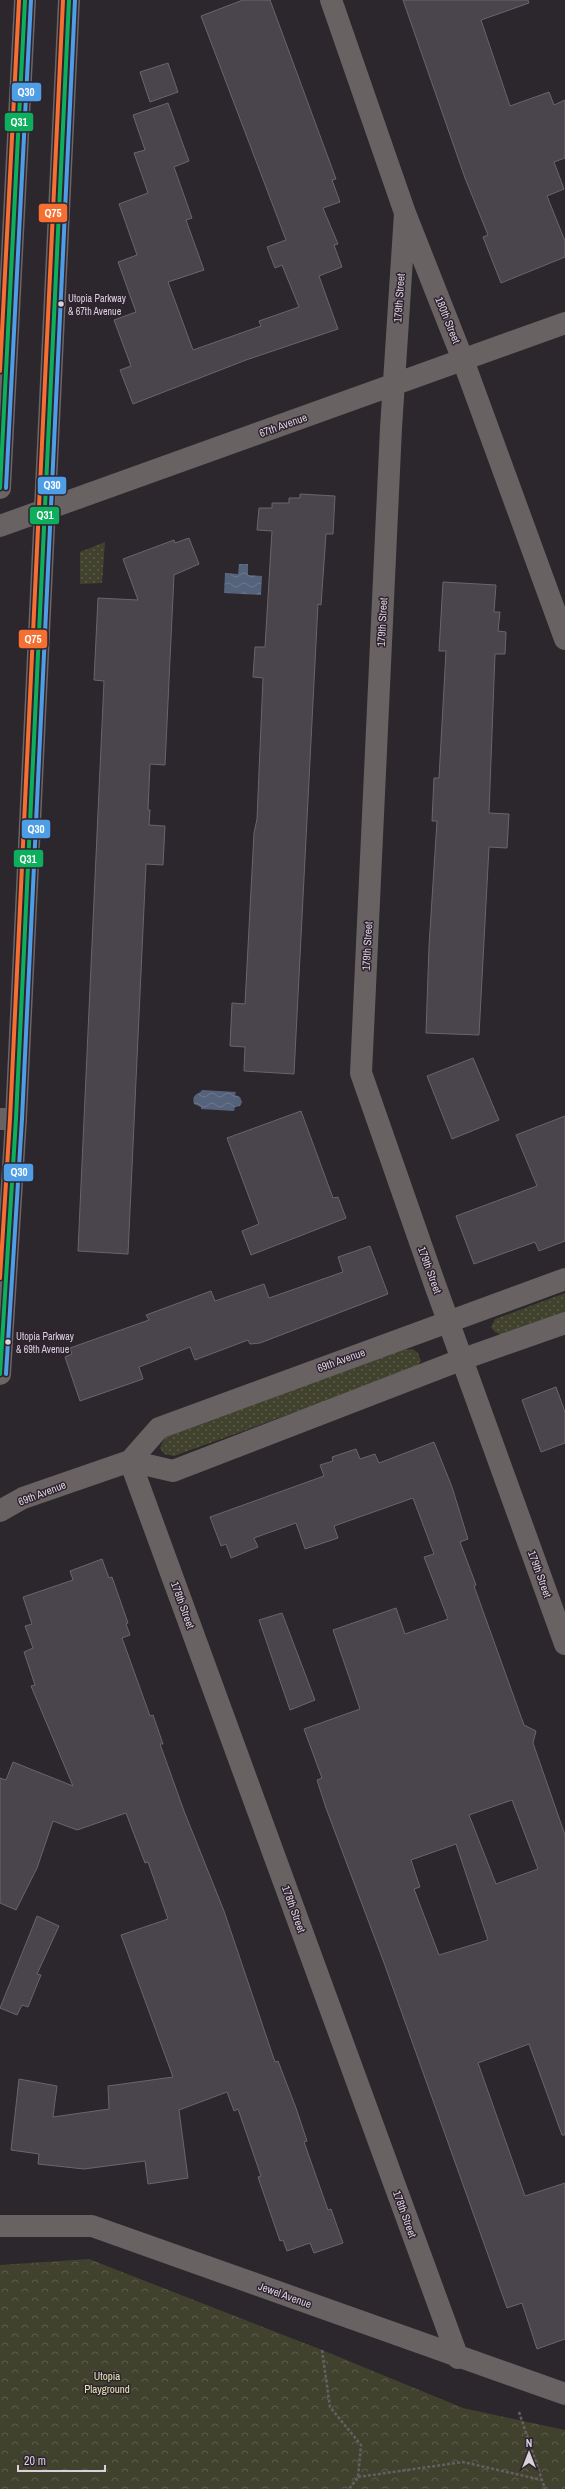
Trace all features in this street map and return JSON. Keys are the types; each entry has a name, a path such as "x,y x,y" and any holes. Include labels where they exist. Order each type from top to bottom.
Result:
{"main road":[{"path":"0,488 25,0"},
{"path":"0,1374 8,1119 43,511 68,0"}],"street":[{"name":"180th Street","path":"331,0 405,213 463,360 565,639"},
{"name":"179th Street","path":"405,213 394,385 361,1073 565,1644"},
{"name":"67th Avenue","path":"0,526 565,323"},
{"name":"69th Avenue","path":"0,1511 23,1498 130,1461 159,1428 449,1320 565,1279"},
{"path":"130,1461 173,1471 462,1359 565,1323"},
{"name":"178th Street","path":"130,1461 458,2358"},
{"name":"Jewel Avenue","path":"0,2226 92,2226 458,2358 565,2394"}],"path":[{"path":"322,2350 330,2407 361,2445 358,2477 349,2489"},
{"path":"519,2412 545,2489"},
{"path":"358,2477 462,2462 542,2480"}],"green space":[{"path":"105,542 102,583 80,584 80,552"},
{"path":"565,1293 565,1312 501,1335 495,1332 491,1327 495,1319"},
{"path":"412,1349 418,1353 421,1361 415,1369 174,1456 164,1454 160,1448 164,1439 169,1435 403,1350"},
{"name":"Utopia Playground","path":"89,2259 322,2350 463,2408 565,2430 565,2489 0,2489 0,2265"}],"water":[{"path":"239,564 248,564 248,575 262,576 261,595 224,593 225,573 238,574"},
{"path":"202,1090 236,1092 235,1095 240,1097 242,1102 240,1106 235,1107 234,1111 201,1109 201,1107 194,1104 193,1100 194,1096"}],"building":[{"path":"243,0 270,0 336,179 332,180 340,202 323,208 338,244 334,245 342,267 319,276 338,329 246,360 133,404 120,370 131,366 114,320 136,312 118,262 137,255 119,204 148,193 134,153 145,150 133,115 168,103 189,161 174,167 192,218 186,220 204,270 168,282 193,350 261,326 259,321 299,307 282,265 275,268 267,247 286,240 201,16"},
{"path":"403,0 528,0 529,3 481,20 510,106 549,92 554,105 565,100 565,158 554,162 564,189 547,196 565,241 565,257 501,283 483,237 488,235 465,178"},
{"path":"168,63 178,92 150,102 140,72"},
{"path":"300,494 335,496 333,534 326,534 321,605 318,604 294,1074 244,1071 245,1047 230,1046 232,1003 245,1004 254,833 257,819 263,678 253,677 255,647 265,647 272,531 257,530 259,508 272,508 272,503 289,503 289,498 300,498"},
{"path":"189,538 199,564 174,575 165,765 150,764 148,810 150,810 149,825 165,826 163,865 146,864 128,1254 78,1251 104,681 94,680 98,598 138,600 123,559 174,540 175,543"},
{"path":"443,582 496,585 494,612 500,612 498,631 506,632 505,654 495,654 489,813 509,814 507,848 489,847 479,1035 426,1033 429,946 437,821 432,821 434,778 439,778 446,651 439,651"},
{"path":"473,1058 499,1120 452,1139 427,1076"},
{"path":"301,1111 333,1198 338,1197 346,1218 251,1255 242,1231 259,1224 227,1138"},
{"path":"565,1116 565,1241 539,1251 535,1242 474,1264 456,1216 537,1186 516,1135"},
{"path":"370,1246 388,1294 260,1343 250,1344 248,1340 195,1360 190,1347 139,1367 143,1379 80,1401 65,1357 72,1354 70,1348 149,1320 146,1315 211,1291 215,1301 264,1284 269,1298 343,1272 338,1257"},
{"path":"556,1387 565,1412 565,1443 541,1452 522,1400"},
{"path":"434,1442 452,1487 468,1539 460,1542 476,1585 474,1586 524,1725 536,1731 533,1743 565,1835 565,2135 562,2135 529,2044 478,2063 525,2196 565,2183 565,2339 537,2349 522,2303 507,2308 383,1960 326,1808 317,1780 322,1778 304,1729 360,1709 333,1630 396,1608 405,1634 448,1619 424,1557 434,1554 413,1498 334,1526 338,1538 305,1549 296,1523 254,1538 258,1547 231,1558 226,1544 221,1546 210,1517 324,1476 320,1465 333,1461 332,1457 356,1449 360,1459 375,1454 379,1463","holes":["512,1800 538,1869 496,1884 469,1815","456,1844 488,1940 439,1955 414,1889 420,1887 411,1860"]},
{"path":"102,1559 109,1578 112,1577 128,1623 126,1624 130,1635 122,1638 150,1716 153,1715 163,1744 160,1744 184,1811 224,1911 275,2062 278,2061 296,2108 307,2141 304,2142 328,2210 331,2209 343,2243 314,2253 310,2243 287,2251 283,2240 280,2241 258,2177 261,2176 238,2109 234,2111 227,2092 179,2110 188,2178 148,2184 145,2161 84,2169 38,2164 39,2154 11,2150 19,2079 57,2086 53,2117 109,2109 108,2086 173,2077 121,1935 168,1919 148,1862 145,1863 126,1813 77,1830 53,1821 37,1868 16,1910 0,1903 0,1778 6,1780 13,1762 73,1786 31,1686 35,1685 24,1652 33,1648 25,1626 32,1624 23,1597 73,1580 70,1571"},
{"path":"282,1613 315,1700 290,1710 259,1620"},
{"path":"37,1916 59,1926 37,1974 41,1975 28,2007 22,2005 17,2015 0,2008"}],"transit line":[{"name":"Q75","path":"0,371 19,0"},
{"name":"Q31","path":"0,488 25,0"},
{"name":"Q30","path":"6,488 31,0"},
{"name":"Q75","path":"0,1278 10,1119 63,0"},
{"name":"Q31","path":"0,1374 16,1119 69,0"},
{"name":"Q30","path":"6,1374 22,1119 75,0"}],"place":[{"name":"Utopia Parkway & 67th Avenue","path":"61,304"},
{"name":"Utopia Parkway & 69th Avenue","path":"8,1342"}]}
